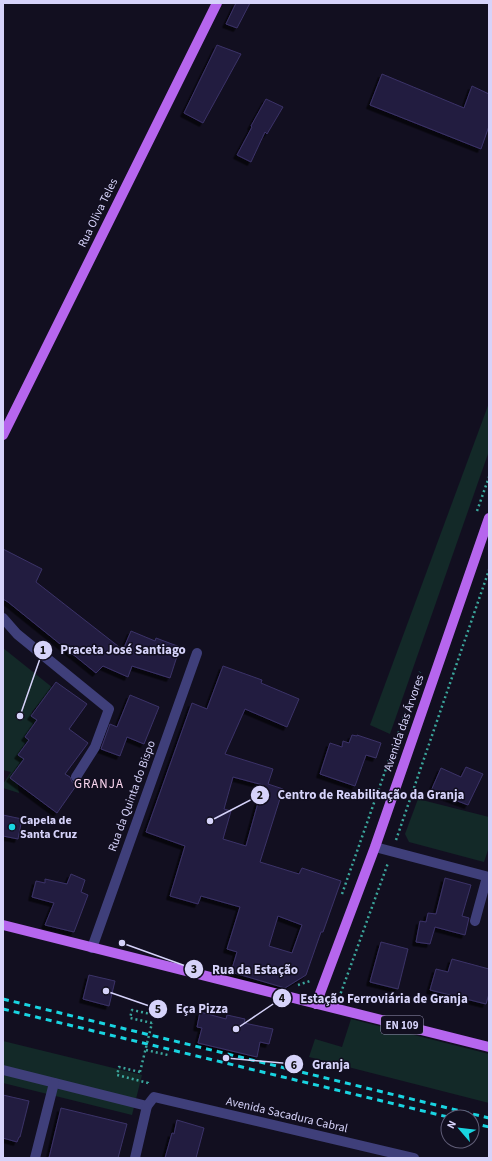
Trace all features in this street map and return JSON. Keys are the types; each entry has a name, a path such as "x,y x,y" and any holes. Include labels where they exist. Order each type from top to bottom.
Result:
{"main road":[{"name":"Rua Oliva Teles","path":"4,432 216,3"},
{"name":"Avenida das Árvores","path":"316,1004 375,847 489,518"},
{"name":"EN 109","path":"3,925 489,1047"}],"street":[{"path":"3,618 16,634 109,709 95,747 76,777"},
{"name":"Rua da Quinta do Bispo","path":"92,948 197,653"},
{"path":"375,847 488,877 475,921"},
{"name":"Avenida Sacadura Cabral","path":"3,1070 54,1083 151,1101 414,1158"},
{"path":"35,1158 54,1083"},
{"path":"135,1158 151,1101"}],"path":[{"path":"476,515 489,477"},
{"path":"335,1008 392,851 489,570"},
{"path":"340,898 423,665"},
{"path":"289,998 292,988 311,980"},
{"path":"148,1082 117,1075 119,1068 141,1071 153,1024 130,1018 132,1010 165,1017"},
{"path":"145,1051 168,1055"}],"green space":[{"path":"489,403 489,451 390,734 370,725"},
{"path":"3,648 53,688 32,712 42,721 17,778 19,793 3,788 3,784 11,772 3,770"},
{"path":"418,799 489,817 489,847 484,862 409,842 405,834"},
{"path":"351,1019 489,1054 489,1103 309,1057 315,1039 342,1047"},
{"path":"3,1041 142,1075 132,1115 3,1083"}],"building":[{"path":"236,3 250,3 237,28 226,24"},
{"path":"217,45 241,54 203,123 184,113"},
{"path":"382,74 464,108 472,86 489,94 489,126 481,149 370,105"},
{"path":"266,99 283,107 267,134 265,132 251,162 237,155"},
{"path":"3,549 42,569 36,582 123,650 131,631 155,641 156,638 180,647 170,678 132,666 128,677 103,666 96,673 3,599"},
{"path":"223,666 262,680 261,683 299,699 287,727 245,709 225,754 273,769 268,784 283,789 260,862 299,874 302,868 341,881 306,975 285,988 231,972 237,952 227,949 240,907 201,896 198,904 170,896 185,846 146,832 192,703 207,709","holes":["233,777 263,785 246,846 223,839 231,811 224,809","278,916 302,925 292,953 269,946"]},
{"path":"56,682 87,704 69,729 88,743 65,774 70,777 72,782 78,783 57,813 10,778 24,759 18,755 29,740 25,737 37,720 31,716"},
{"path":"130,695 159,707 144,744 127,737 120,756 101,749 110,724 117,727"},
{"path":"352,735 357,735 381,743 376,758 366,755 355,786 320,774 330,743 342,747 343,741 349,743"},
{"path":"466,767 483,774 468,805 431,791 441,768 461,777"},
{"name":"Capela de Santa Cruz","path":"3,815 22,819 18,839 3,836"},
{"path":"71,874 85,880 81,892 88,895 74,932 45,925 54,903 32,897 36,881 45,883 45,879 67,884"},
{"path":"445,878 471,885 462,916 469,918 465,935 435,927 430,944 416,942 420,921 426,922 428,913 436,914"},
{"path":"381,942 408,949 398,989 370,982"},
{"path":"452,959 489,969 489,994 486,1004 430,990 436,969 448,972"},
{"path":"89,975 115,981 109,1006 83,999"},
{"path":"200,1012 226,1019 227,1015 245,1019 244,1023 273,1029 269,1044 260,1042 257,1057 198,1043 202,1028 197,1027"},
{"path":"3,1095 29,1101 20,1137 17,1142 3,1138"},
{"path":"61,1108 127,1124 118,1158 49,1158"},
{"path":"177,1120 204,1128 196,1158 165,1158 172,1133 174,1134"}],"railway":[{"path":"3,999 489,1118"},
{"path":"3,1009 440,1115"},
{"path":"480,1125 489,1127"}],"place":[{"name":"Praceta José Santiago","path":"20,716"},
{"name":"Centro de Reabilitação da Granja","path":"210,821"},
{"name":"Capela de Santa Cruz","path":"12,827"},
{"name":"Rua da Estação","path":"122,943"},
{"name":"Eça Pizza","path":"106,991"},
{"name":"Estação Ferroviária de Granja","path":"236,1029"},
{"name":"Granja","path":"226,1058"}],"district":[{"name":"GRANJA","path":"99,784"}]}
